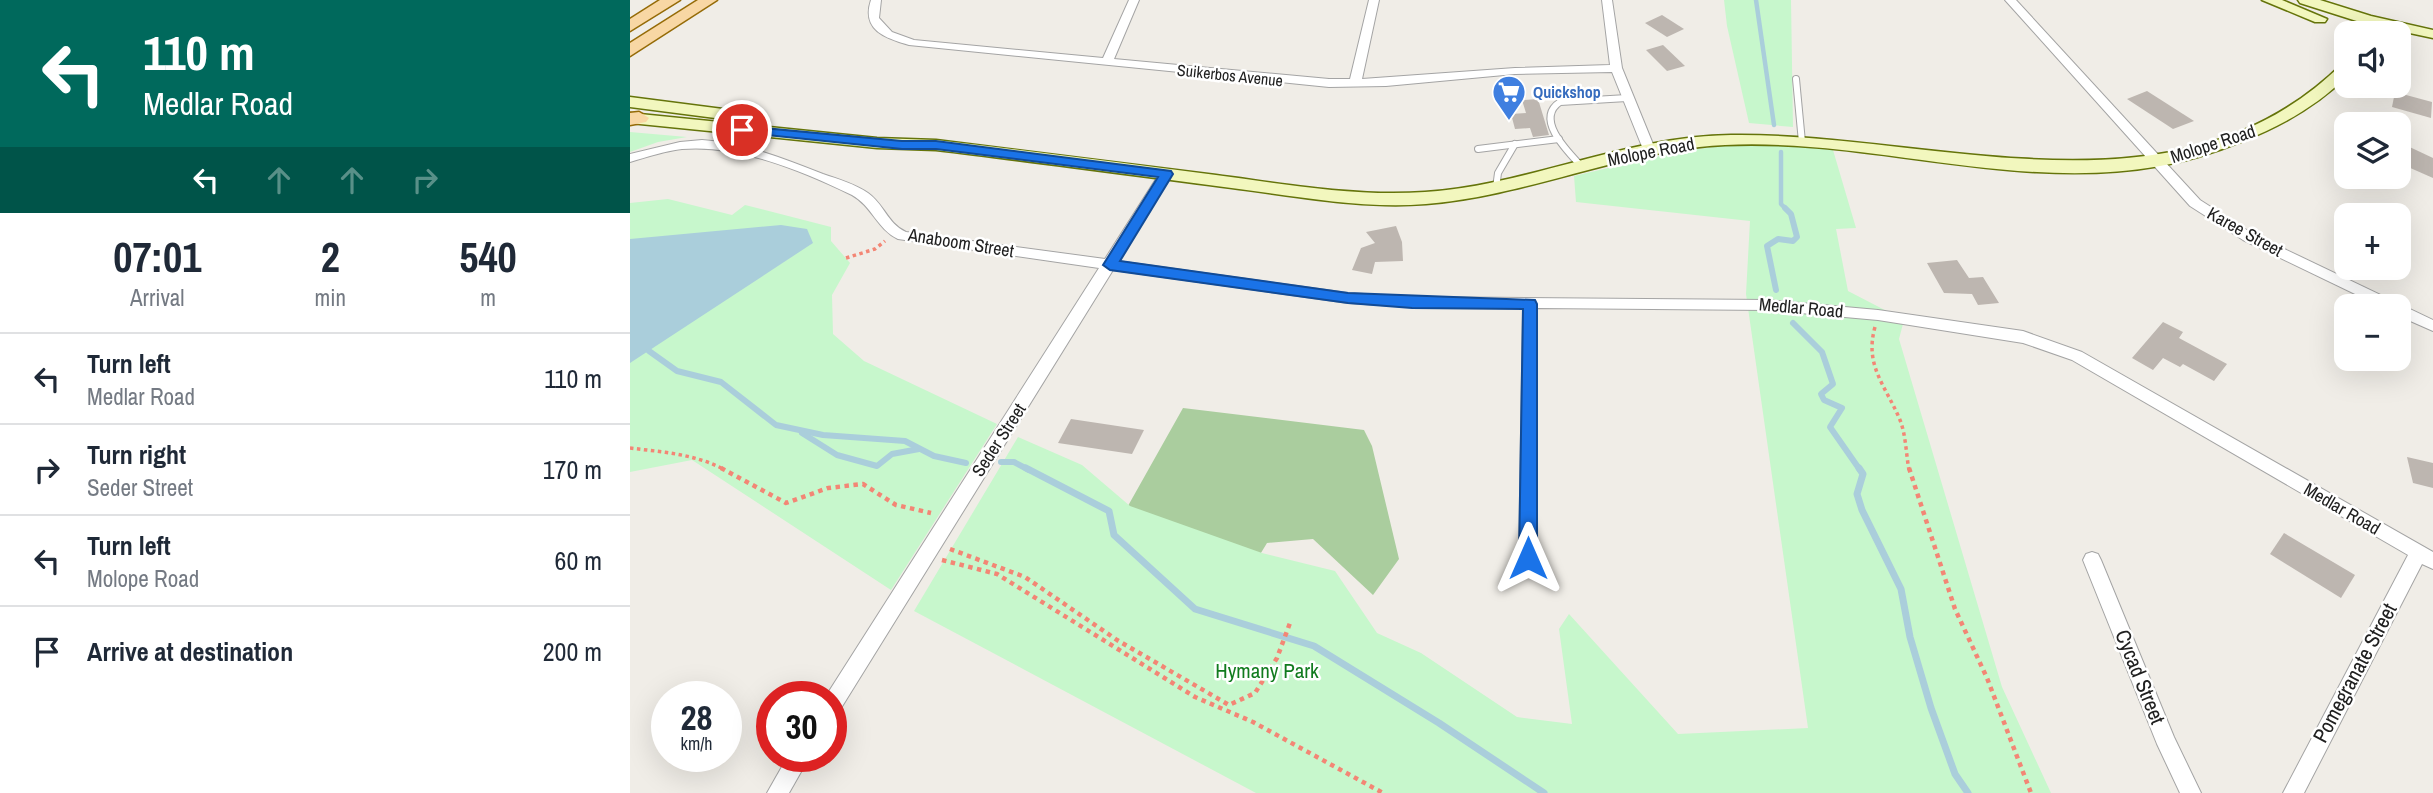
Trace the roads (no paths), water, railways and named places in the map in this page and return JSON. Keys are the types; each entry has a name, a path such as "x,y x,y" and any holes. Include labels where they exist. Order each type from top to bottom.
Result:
{"main road":[{"path":"630,51 709,0"},
{"path":"630,26 664,3"}],"street":[{"name":"Suikerbos Avenue","path":"876,0 872,10 873,21 882,31 894,38 913,43 1302,82 1355,83 1515,71 1616,68"},
{"path":"1107,62 1134,0"},
{"path":"1355,83 1374,0"},
{"path":"1607,0 1616,68 1649,149"},
{"name":"Karee Street","path":"2010,0 2195,203 2228,226 2367,294"},
{"path":"2269,0 2339,21"},
{"path":"2305,0 2349,21"},
{"path":"2411,32 2433,34"},
{"path":"2411,43 2433,48"},
{"name":"Molope Road","path":"632,114 877,143 936,145 1374,199 1427,198 1496,188 1649,149 1727,141 1802,142 2049,164 2112,165 2158,161 2205,150 2280,120 2334,81"},
{"name":"Anaboom Street","path":"630,158 666,147 699,143 761,153 866,197 881,222 895,233 1110,265"},
{"name":"Seder Street","path":"847,681 1166,174"},
{"name":"Medlar Road","path":"1110,265 1348,298 1530,304 1740,303 1878,315 2023,337 2057,347 2426,557"},
{"path":"1528,558 1530,304"},
{"path":"2411,316 2433,326"},
{"name":"Pomegranate Street","path":"2292,793 2426,557"},
{"name":"Cycad Street","path":"2092,560 2167,744 2191,793"},
{"path":"778,793 790,772"}],"lane":[{"path":"1796,79 1802,142"},
{"path":"1582,167 1559,139 1552,127 1548,111 1555,103 1627,98"},
{"path":"1478,149 1559,139"},
{"path":"1496,188 1498,173 1515,144"}],"water":[{"path":"781,225 807,229 813,243 630,363 630,239"}],"waterway":[{"path":"1756,0 1774,125"},
{"path":"1776,290 1767,246 1778,239 1793,241 1797,237 1791,214 1781,204 1781,152"},
{"path":"1793,323 1822,352 1833,384 1821,394 1824,400 1842,408 1830,427 1860,470"},
{"path":"649,351 677,371 721,382 776,425 823,435 905,441 934,456 966,463"},
{"path":"802,433 837,455 877,466 892,454 919,449"},
{"path":"1001,462 1014,462 1029,470"},
{"path":"1026,468 1109,511 1114,535 1195,609 1314,646 1439,723 1544,793"},
{"path":"1859,468 1863,474 1857,494 1862,510 1901,589 1910,637 1931,708 1955,774 1968,793"}],"place":[{"name":"Quickshop","path":"1509,122"}],"park label":[{"name":"Hymany Park","path":"1267,671"}]}
